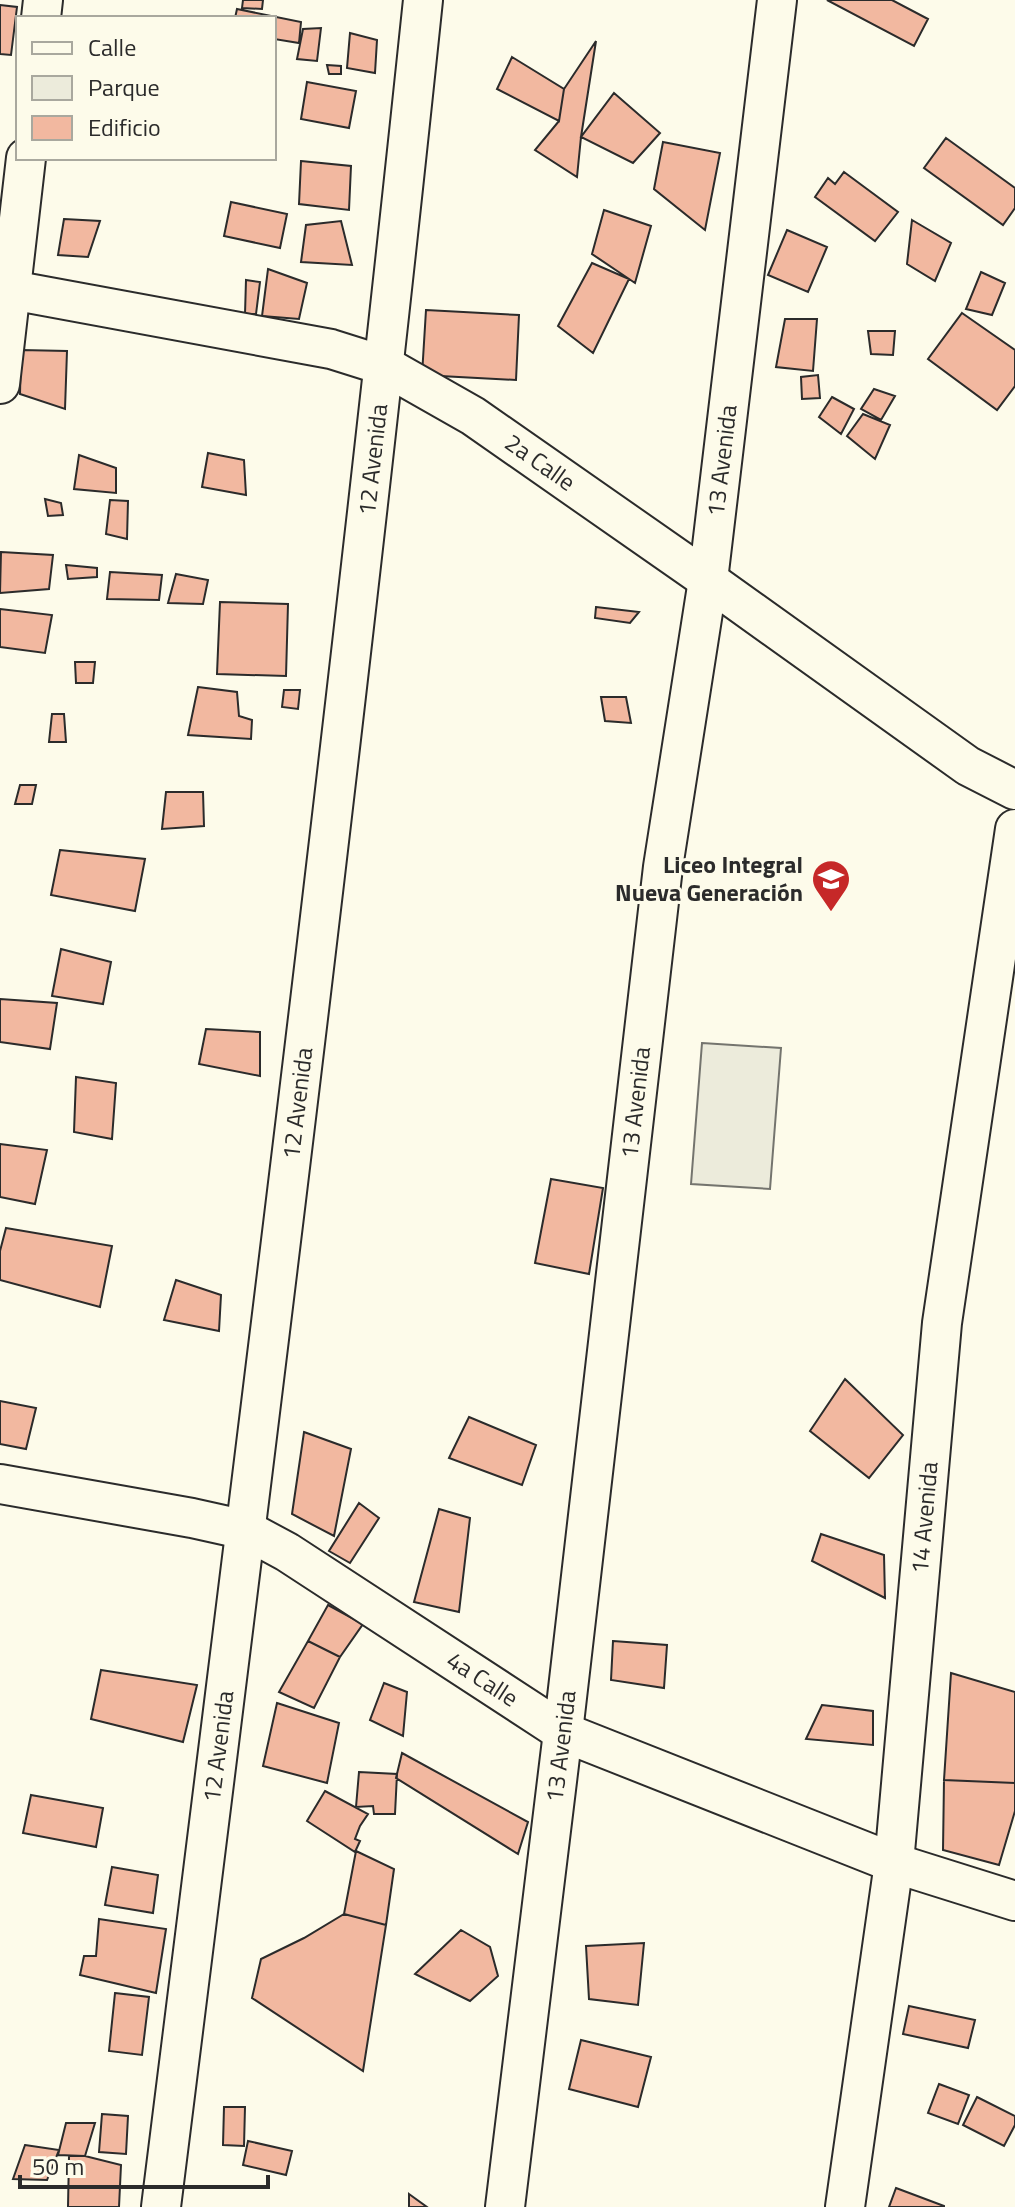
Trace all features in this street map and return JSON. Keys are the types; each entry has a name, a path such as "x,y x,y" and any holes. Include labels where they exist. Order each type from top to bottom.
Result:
{"street":[{"name":"12 Avenida","path":"161,2207 246,1530 385,366 423,0"},
{"name":"13 Avenida","path":"505,2207 663,867 708,580 777,0"},
{"path":"0,384 6,289 26,160"},
{"name":"2a Calle","path":"6,289 331,349 385,366 473,416 968,766 1015,790"},
{"name":"14 Avenida","path":"845,2207 894,1863 942,1323 1015,829"},
{"name":"4a Calle","path":"0,1484 246,1530 300,1561 563,1732 894,1863 1015,1901"}],"green space":[{"path":"702,1043 781,1048 770,1189 691,1184"}],"building":[{"path":"243,0 263,0 262,9 242,8"},
{"path":"827,0 892,0 928,19 914,46"},
{"path":"0,5 17,7 11,55 0,54"},
{"path":"237,9 271,16 235,16"},
{"path":"276,17 301,22 299,43 276,39"},
{"path":"321,28 317,61 297,59 303,29"},
{"path":"350,33 377,40 375,73 347,68"},
{"path":"596,41 577,177 535,150 559,121 564,89"},
{"path":"512,57 564,89 559,121 497,89"},
{"path":"327,65 341,66 341,74 329,74"},
{"path":"307,82 356,91 349,128 301,119"},
{"path":"614,93 660,133 633,163 581,137"},
{"path":"946,138 1015,188 1015,208 1003,225 924,168"},
{"path":"663,142 720,153 705,230 654,189"},
{"path":"301,161 351,166 349,210 299,204"},
{"path":"844,172 898,212 875,241 815,197 828,178 835,184"},
{"path":"231,202 287,214 280,248 224,236"},
{"path":"604,210 651,226 635,283 592,254"},
{"path":"64,219 100,221 88,257 58,255"},
{"path":"912,220 951,243 935,281 907,264"},
{"path":"341,221 352,265 301,262 306,225"},
{"path":"787,230 827,247 808,292 768,275"},
{"path":"592,263 629,279 593,353 558,326"},
{"path":"268,269 307,283 299,319 262,316"},
{"path":"981,272 1005,283 992,315 966,309"},
{"path":"246,280 260,282 256,314 245,314"},
{"path":"426,310 519,315 516,380 422,375"},
{"path":"962,313 1015,350 1015,386 997,410 928,359"},
{"path":"785,319 817,319 813,371 776,367"},
{"path":"868,331 895,331 893,355 871,354"},
{"path":"21,350 67,351 65,409 20,394"},
{"path":"818,375 820,398 802,399 801,377"},
{"path":"874,389 895,396 881,420 861,409"},
{"path":"832,397 854,409 841,434 819,417"},
{"path":"863,414 890,425 875,459 847,436"},
{"path":"208,453 244,460 246,495 202,487"},
{"path":"79,455 116,468 116,493 74,489"},
{"path":"45,499 61,503 63,515 48,516"},
{"path":"110,500 128,501 127,539 106,534"},
{"path":"1,552 53,555 49,589 0,593"},
{"path":"66,565 97,568 97,577 68,579"},
{"path":"110,572 162,575 159,600 107,599"},
{"path":"176,574 208,580 203,604 168,603"},
{"path":"220,602 288,604 286,676 217,674"},
{"path":"596,607 639,612 630,623 595,618"},
{"path":"0,609 52,615 45,653 0,647"},
{"path":"75,662 95,662 93,683 76,683"},
{"path":"198,687 237,692 239,716 252,720 251,739 188,735"},
{"path":"284,690 300,690 298,709 282,707"},
{"path":"601,697 626,697 631,723 605,721"},
{"path":"52,714 64,714 66,742 49,742"},
{"path":"20,785 36,785 32,804 15,804"},
{"path":"166,792 203,792 204,826 162,829"},
{"path":"60,850 145,859 135,911 51,895"},
{"path":"61,949 111,962 103,1004 52,996"},
{"path":"0,999 57,1003 50,1049 0,1042"},
{"path":"206,1029 260,1032 260,1076 199,1064"},
{"path":"76,1077 116,1083 112,1139 74,1132"},
{"path":"0,1144 47,1150 35,1204 0,1197"},
{"path":"551,1179 603,1188 589,1274 535,1263"},
{"path":"6,1228 112,1246 100,1307 0,1280 0,1251"},
{"path":"176,1280 221,1295 219,1331 164,1320"},
{"path":"845,1379 903,1435 869,1478 810,1431"},
{"path":"0,1401 36,1408 26,1449 0,1444"},
{"path":"469,1417 536,1445 522,1485 449,1458"},
{"path":"304,1432 351,1449 334,1536 292,1514"},
{"path":"359,1503 379,1518 350,1563 329,1551"},
{"path":"439,1509 470,1518 459,1612 414,1602"},
{"path":"821,1534 884,1555 885,1598 812,1561"},
{"path":"328,1605 363,1624 340,1657 308,1641"},
{"path":"308,1641 340,1657 314,1708 279,1692"},
{"path":"613,1641 667,1645 664,1688 611,1680"},
{"path":"101,1670 197,1685 183,1742 91,1719"},
{"path":"951,1673 1015,1692 1015,1783 944,1780"},
{"path":"384,1683 407,1692 403,1736 370,1720"},
{"path":"277,1703 339,1723 327,1783 263,1766"},
{"path":"822,1705 873,1711 873,1745 806,1739"},
{"path":"402,1753 528,1822 518,1854 396,1778"},
{"path":"359,1772 397,1774 395,1814 374,1814 373,1806 356,1807"},
{"path":"944,1780 1015,1783 1015,1811 999,1865 943,1850"},
{"path":"325,1791 368,1814 355,1839 360,1841 355,1852 307,1821"},
{"path":"31,1795 103,1808 96,1847 23,1833"},
{"path":"356,1851 394,1869 386,1925 344,1914"},
{"path":"112,1867 158,1875 153,1913 105,1905"},
{"path":"344,1914 386,1925 363,2071 252,1998 261,1959"},
{"path":"99,1919 166,1929 156,1993 80,1975 84,1956 96,1956"},
{"path":"461,1930 490,1947 498,1976 470,2001 415,1974"},
{"path":"644,1943 638,2005 589,1999 586,1946"},
{"path":"115,1993 149,1997 142,2055 109,2051"},
{"path":"909,2006 975,2020 968,2048 903,2034"},
{"path":"581,2040 651,2057 638,2107 569,2089"},
{"path":"939,2084 969,2095 958,2124 928,2113"},
{"path":"977,2097 1015,2116 1015,2125 1004,2146 963,2125"},
{"path":"224,2107 245,2107 244,2146 223,2145"},
{"path":"102,2114 128,2116 126,2154 99,2152"},
{"path":"66,2123 95,2123 85,2156 58,2155"},
{"path":"248,2141 292,2151 286,2175 243,2165"},
{"path":"25,2145 59,2150 47,2180 13,2179"},
{"path":"69,2156 85,2156 121,2165 119,2207 68,2207"},
{"path":"896,2188 944,2206 944,2207 889,2207"},
{"path":"409,2194 427,2207 409,2207"}],"place":[{"name":"Liceo Integral Nueva Generación","path":"831,913"}]}
